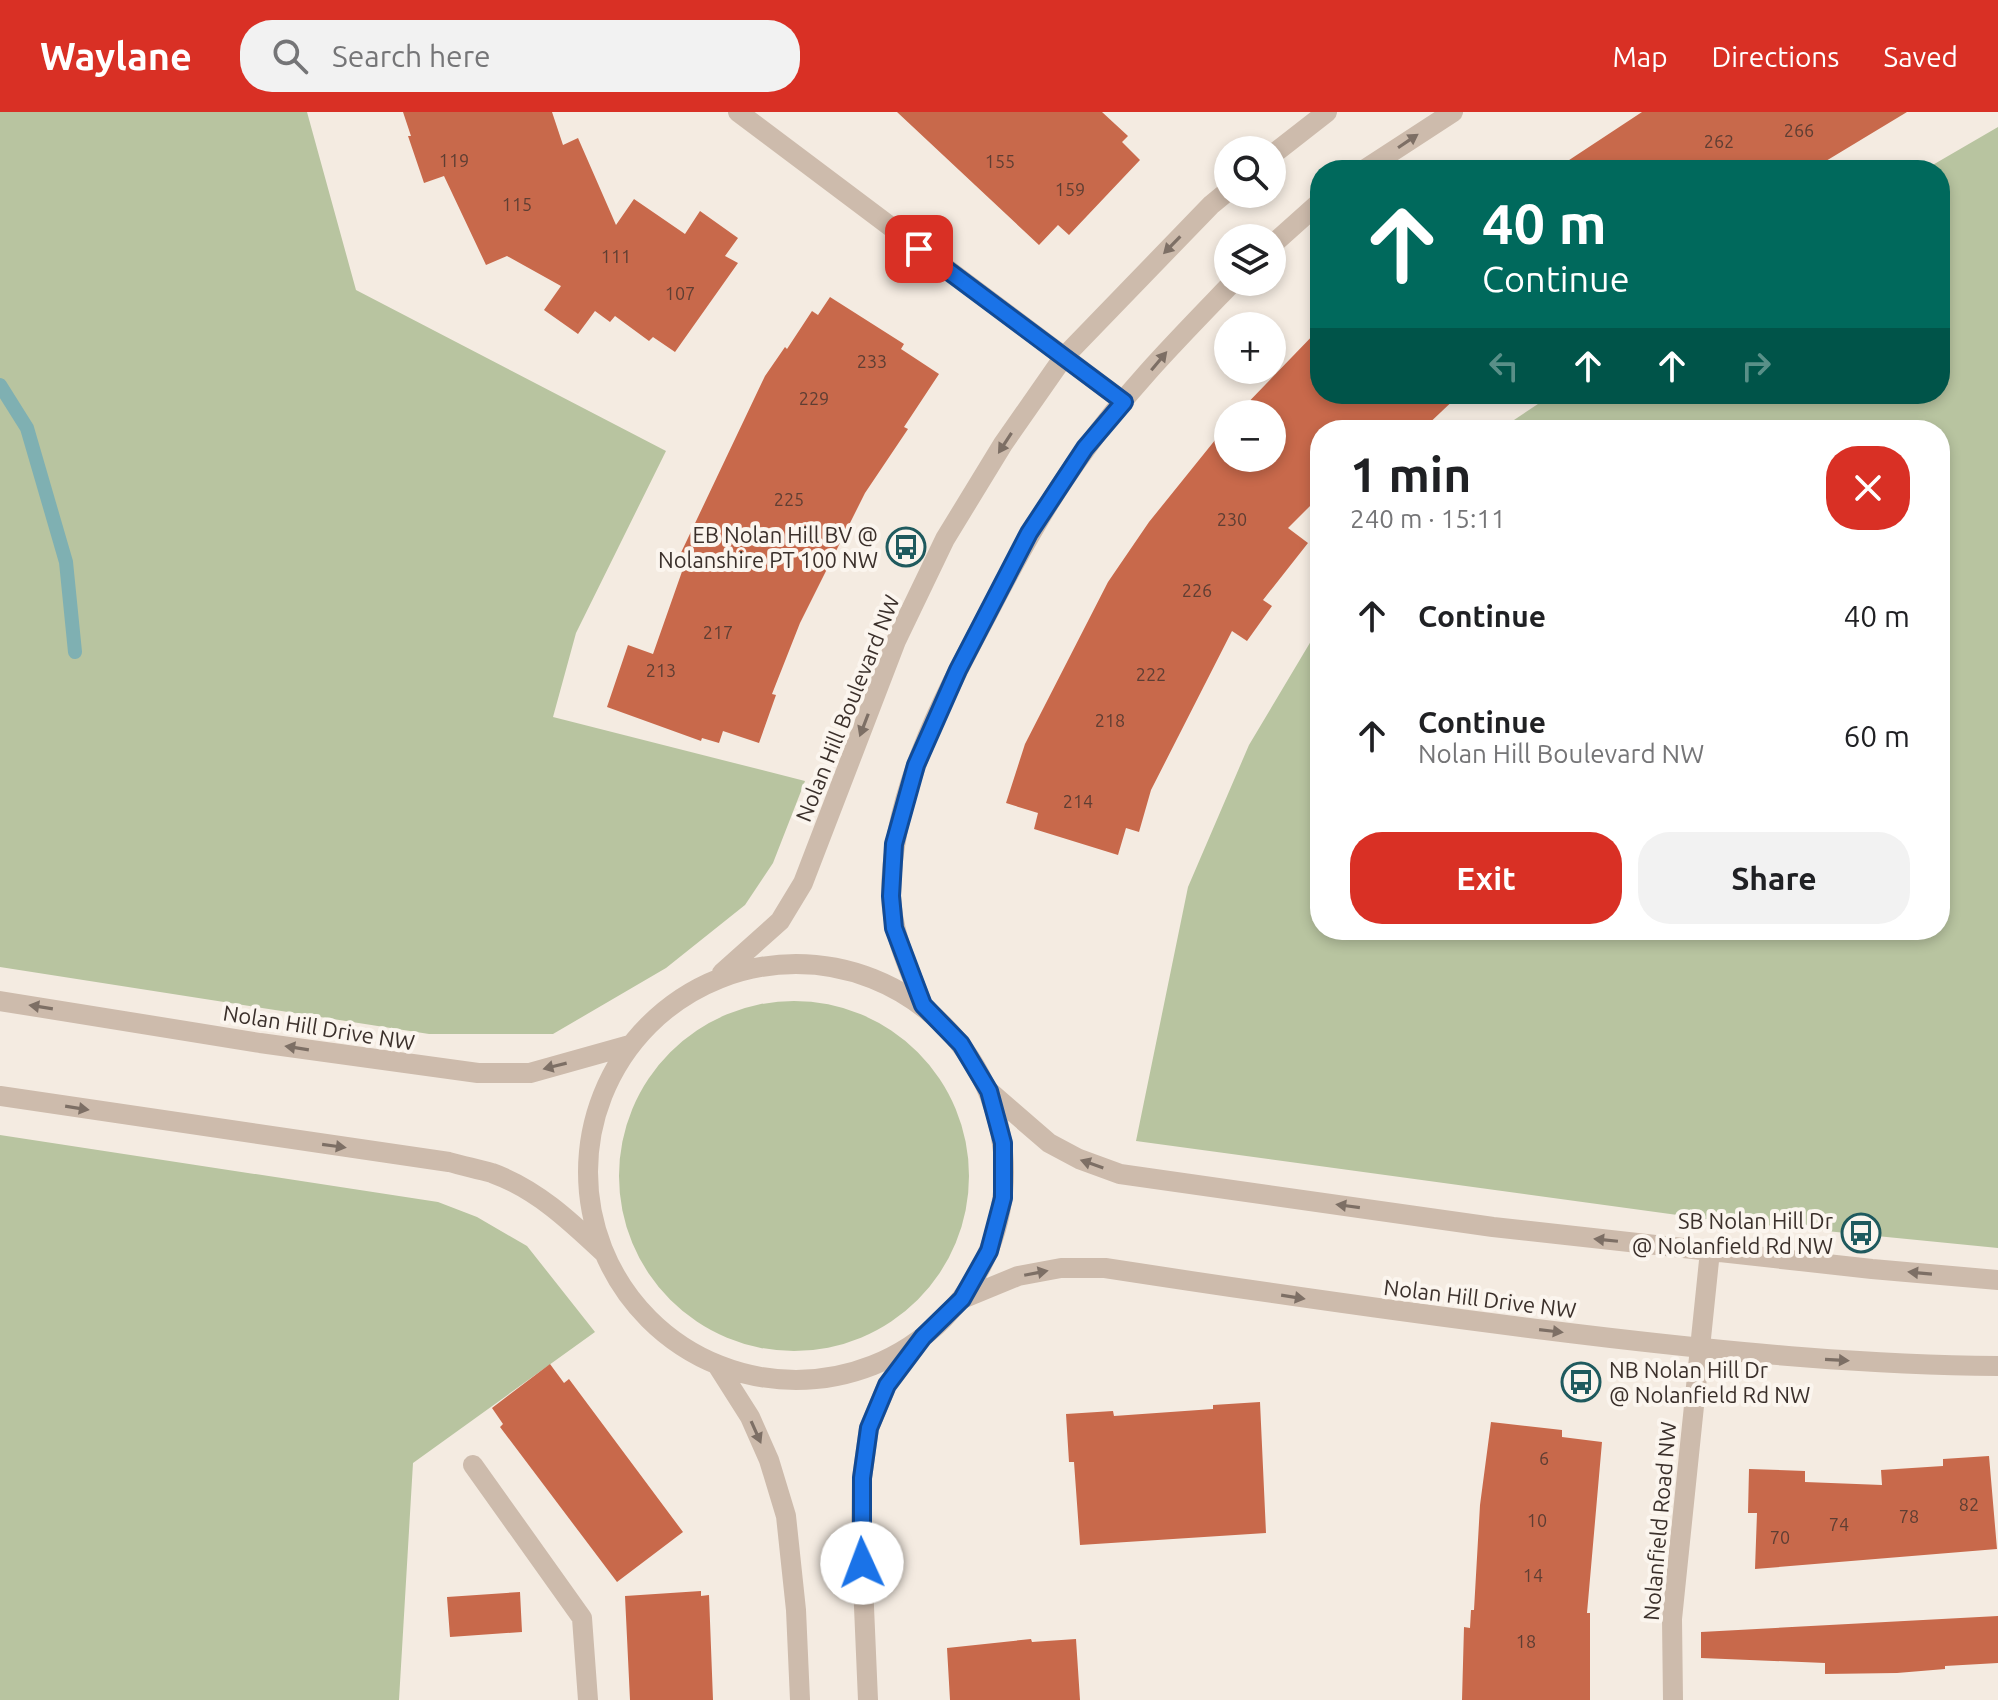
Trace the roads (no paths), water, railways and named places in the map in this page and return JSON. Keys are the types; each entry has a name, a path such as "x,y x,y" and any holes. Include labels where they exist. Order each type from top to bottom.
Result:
{"street":[{"path":"738,112 1124,402"},
{"path":"1286,144 1327,112"},
{"path":"1379,160 1453,112"},
{"name":"Nolan Hill Boulevard NW","path":"716,979 780,921 803,883 896,641 945,539 1003,444 1063,358 1214,203"},
{"path":"1286,232 1310,211"},
{"path":"923,1005 894,928 891,896 894,844 916,765 958,670 1029,533 1085,448 1178,338 1219,296"},
{"path":"868,1700 861,1503 869,1428 887,1385 923,1337 962,1299 989,1251 1003,1198 1003,1143 989,1091 961,1044 923,1005 875,978 823,964 768,964 716,979 669,1006 630,1045 603,1092 589,1145 589,1200 603,1252 631,1300 669,1338 717,1365 769,1379 824,1379 876,1365 923,1337"},
{"name":"Nolan Hill Drive NW","path":"0,1001 260,1043 478,1073 530,1073 630,1045"},
{"path":"989,1091 1049,1143 1079,1159 1120,1174 1493,1227 1998,1280"},
{"path":"0,1096 449,1162 492,1173 530,1191 560,1212 603,1252"},
{"name":"Nolanfield Road NW","path":"1673,1700 1672,1619 1710,1251"},
{"name":"Nolan Hill Drive NW","path":"962,1299 1018,1276 1061,1268 1105,1268 1426,1317 1699,1348 1933,1366 1998,1366"},
{"path":"717,1365 750,1417 769,1460 786,1516 796,1610 800,1700"},
{"path":"473,1465 582,1618 588,1700"}],"waterway":[{"path":"0,385 27,428 66,562 75,652"}],"place":[{"name":"EB Nolan Hill BV @ Nolanshire PT 100 NW","path":"906,547"},
{"name":"SB Nolan Hill Dr @ Nolanfield Rd NW","path":"1861,1233"},
{"name":"NB Nolan Hill Dr @ Nolanfield Rd NW","path":"1581,1382"}]}
